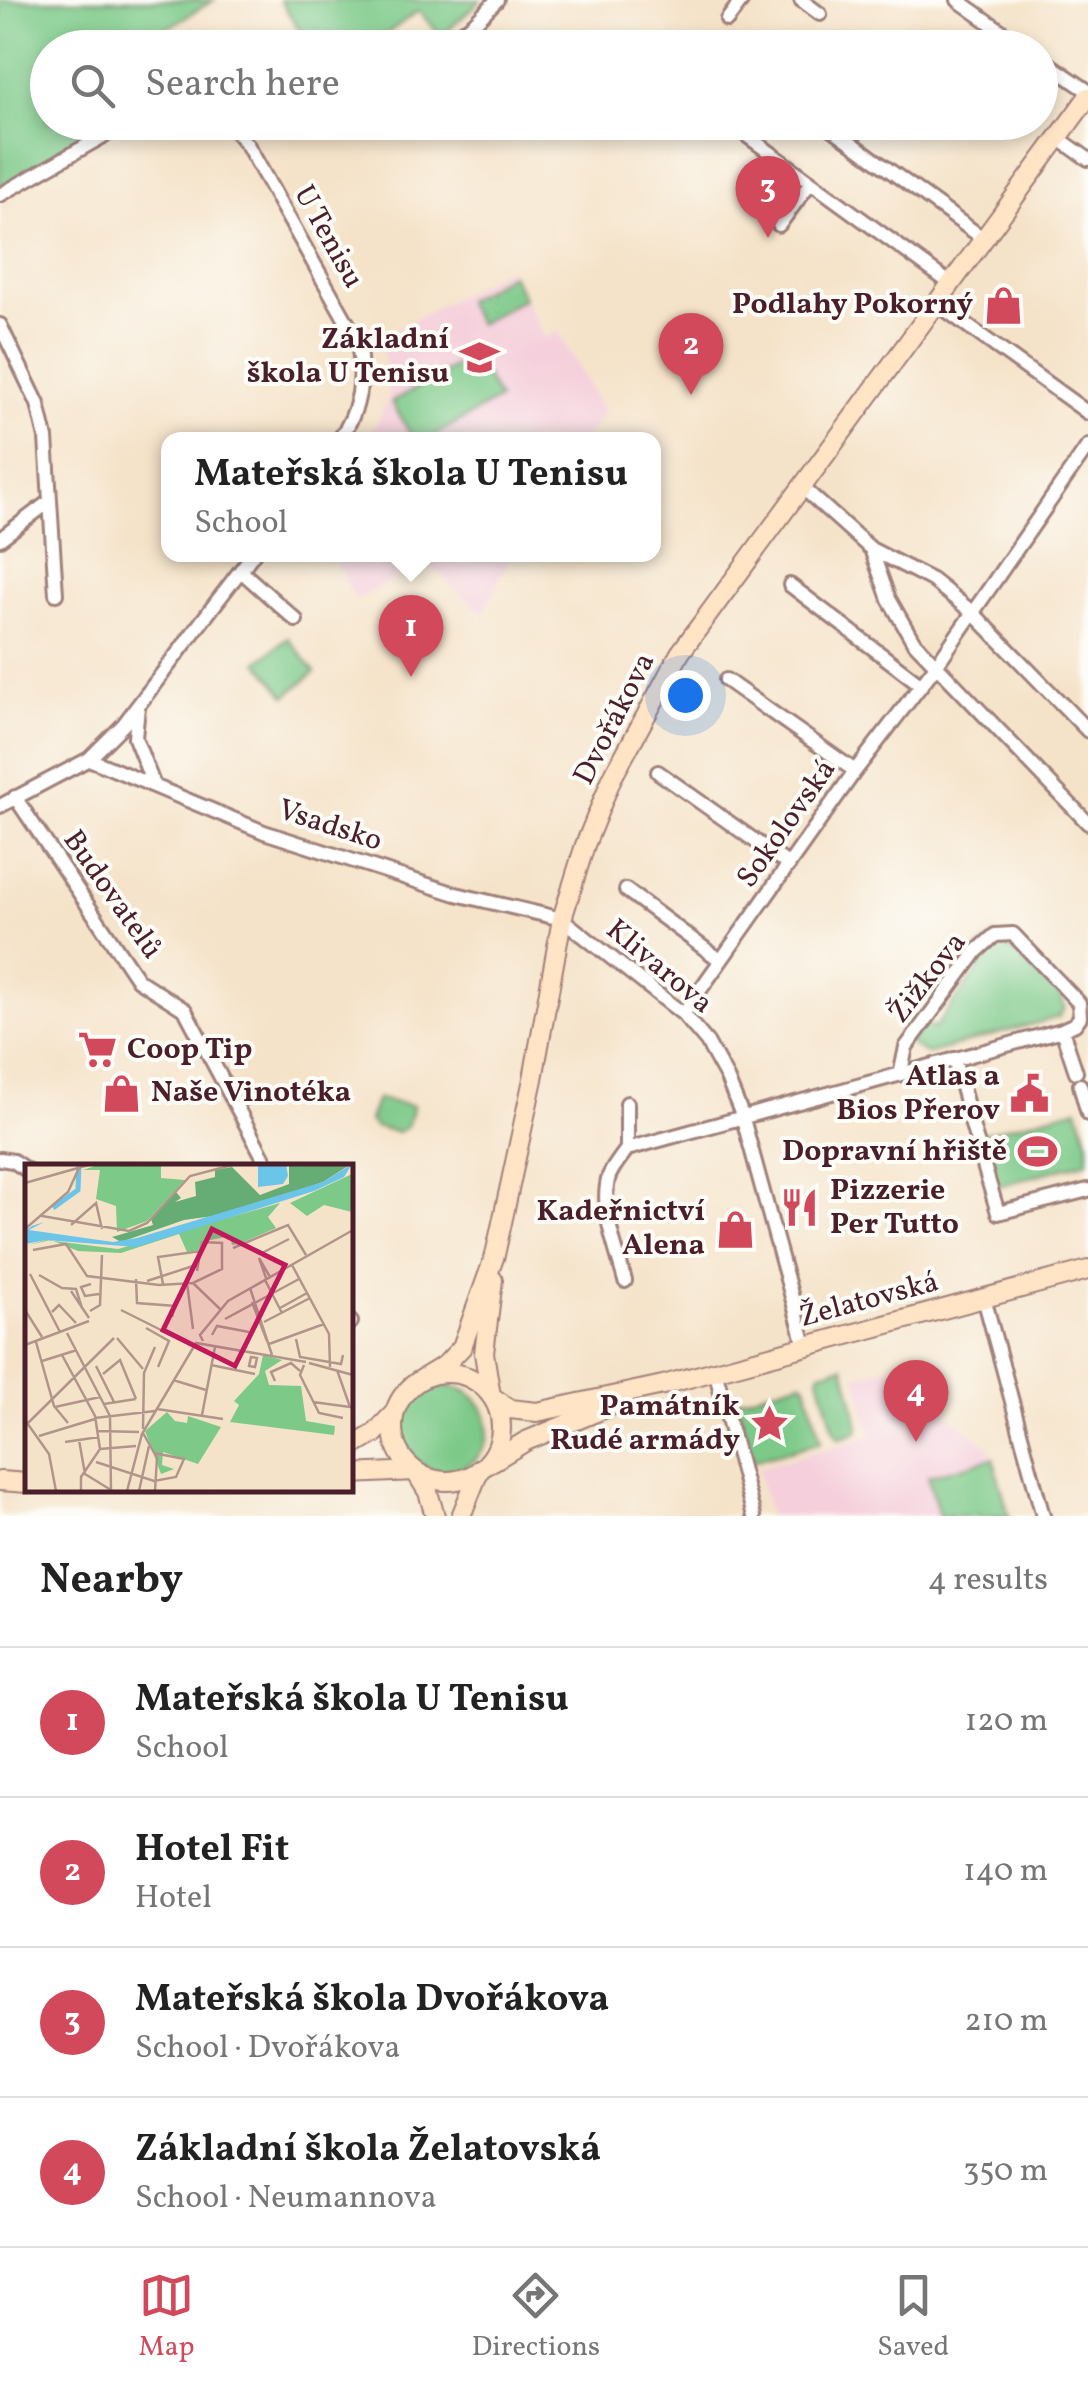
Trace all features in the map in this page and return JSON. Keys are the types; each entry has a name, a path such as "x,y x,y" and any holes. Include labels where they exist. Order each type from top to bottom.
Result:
{"main road":[{"name":"Dvořákova","path":"1058,138 1088,94"},
{"name":"Dvořákova","path":"491,1396 484,1354 494,1255 533,1078 562,919 585,845 612,778 680,653 1057,140"},
{"name":"Dvořákova","path":"422,1379 446,1365 462,1347 494,1255"},
{"name":"Želatovská","path":"491,1396 510,1408 538,1412 663,1385 1088,1270"},
{"path":"352,1447 374,1434 395,1411 405,1392 422,1379 443,1373 464,1376 491,1396 500,1417 499,1440 480,1468 461,1516"},
{"name":"Želatovská","path":"480,1468 526,1440 663,1385"},
{"path":"395,1411 396,1443 407,1463 416,1470 448,1480 480,1468"},
{"path":"352,1474 416,1470"},
{"path":"416,1470 428,1492 434,1516"},
{"path":"0,1481 25,1483"}],"street":[{"path":"465,30 497,0"},
{"path":"727,20 742,0"},
{"path":"801,0 820,14"},
{"path":"958,0 1000,30"},
{"name":"Dvořákova","path":"1058,72 1088,94"},
{"path":"1058,138 1088,160"},
{"path":"0,195 96,140"},
{"name":"U Tenisu","path":"243,140 358,342 362,367 360,395 345,432"},
{"path":"752,140 951,284"},
{"path":"848,140 984,239"},
{"path":"779,225 810,183"},
{"path":"936,304 1088,413"},
{"path":"0,327 38,404 46,438 56,594"},
{"name":"Sokolovská","path":"683,1014 1088,446"},
{"path":"802,488 871,549 932,580 972,612 1088,731"},
{"path":"0,539 50,501"},
{"path":"871,549 889,599 913,641 1088,823"},
{"path":"0,806 90,759 138,706 247,562"},
{"path":"241,570 296,620"},
{"path":"790,585 920,684"},
{"path":"726,680 855,771"},
{"path":"138,706 135,738 154,786"},
{"name":"Vsadsko","path":"90,759 264,832 456,894 562,919"},
{"path":"658,772 789,865"},
{"name":"Budovatelů","path":"15,797 138,980 185,1010 267,1164"},
{"path":"626,890 720,960"},
{"name":"Klivarova","path":"562,919 683,1014 707,1042 742,1115 805,1346"},
{"name":"Žižkova","path":"627,1149 1062,1030 1080,1017 1080,1004 1013,934 996,934 976,951 906,1047 901,1072"},
{"path":"1062,1030 1088,1114"},
{"path":"954,1060 998,1213 1088,1190"},
{"path":"625,1281 608,1212 608,1190 610,1175 627,1149 628,1104"},
{"path":"0,1159 25,1169"},
{"path":"984,1298 1043,1516"},
{"path":"715,1370 754,1516"}],"shaded area":[{"name":"Základní škola U Tenisu","path":"508,268 545,338 558,331 604,413 589,432 372,432 389,398 382,338"},
{"path":"335,562 426,562 356,600"},
{"path":"426,562 508,562 483,614"},
{"path":"890,1366 903,1414 936,1405 990,1448 988,1454 994,1457 1010,1516 770,1516 757,1468 872,1436 856,1376"}],"green space":[{"path":"0,0 214,0 164,30 30,30 30,140 81,140 0,187"},
{"path":"280,0 481,0 448,30 436,30 418,11 392,30 299,30"},
{"path":"511,274 524,298 478,324 465,301"},
{"path":"473,356 499,399 440,432 409,432 392,402"},
{"path":"288,638 315,672 286,696 258,662"},
{"path":"995,935 1060,995 1065,1007 1059,1017 926,1054 909,1043 924,1022 934,1029 988,957 977,951"},
{"path":"377,1099 413,1106 407,1127 398,1132 374,1127 369,1120"},
{"name":"Dopravní hřiště","path":"1078,1108 1088,1143 1088,1161 995,1187 981,1134"},
{"path":"844,1366 859,1426 857,1432 840,1439 819,1377 821,1372"},
{"path":"802,1381 821,1442 752,1461 736,1400"},
{"path":"437,1386 453,1386 476,1398 485,1412 485,1446 476,1460 453,1472 437,1472 421,1465 409,1453 402,1437 402,1421 409,1405 421,1393"},
{"path":"993,1458 1009,1516 939,1516 928,1476"}],"place":[{"name":"Mateřská škola Dvořákova","path":"768,238"},
{"name":"Podlahy Pokorný","path":"1003,305"},
{"name":"Základní škola U Tenisu","path":"479,357"},
{"name":"Hotel Fit","path":"691,395"},
{"name":"Mateřská škola U Tenisu","path":"411,677"},
{"name":"Coop Tip","path":"97,1050"},
{"name":"Naše Vinotéka","path":"121,1093"},
{"name":"Atlas a Bios Přerov","path":"1030,1094"},
{"name":"Dopravní hřiště","path":"1037,1152"},
{"name":"Pizzerie Per Tutto","path":"800,1208"},
{"name":"Kadeřnictví Alena","path":"735,1229"},
{"name":"Památník Rudé armády","path":"770,1424"},
{"name":"Základní škola Želatovská","path":"916,1442"}]}
